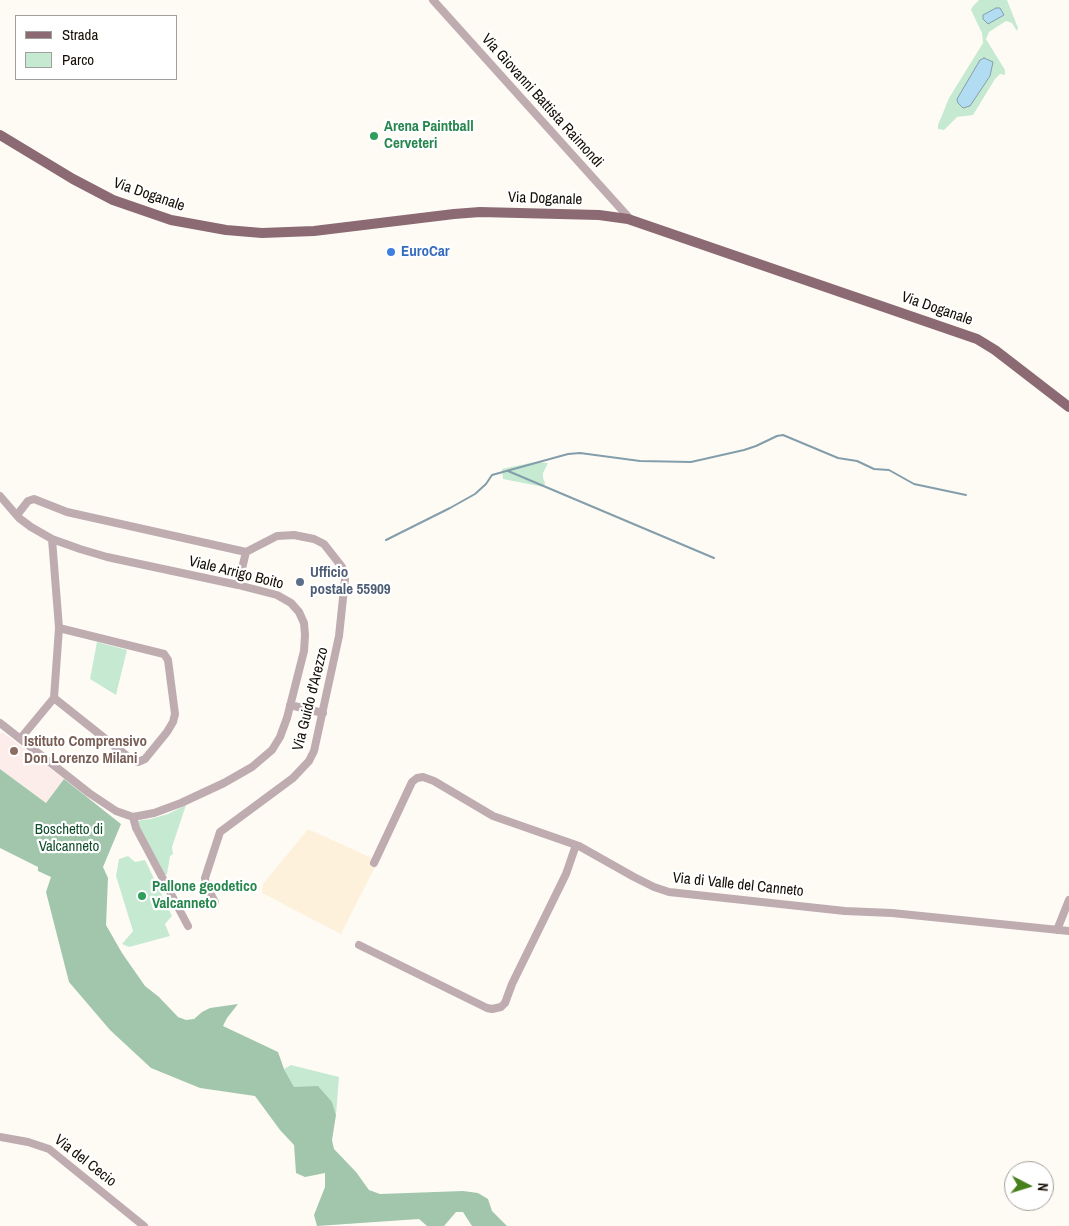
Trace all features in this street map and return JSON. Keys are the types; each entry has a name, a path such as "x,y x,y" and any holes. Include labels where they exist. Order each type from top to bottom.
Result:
{"main road":[{"name":"Via Doganale","path":"0,135 73,179 113,200 171,220 226,230 270,233 314,231 480,212 599,215 631,220 977,339 995,350 1069,407"}],"street":[{"name":"Via Giovanni Battista Raimondi","path":"433,0 631,220"},
{"name":"Viale Arrigo Boito","path":"0,496 31,527 52,539 99,555 270,592 282,597 296,608 302,618 305,633 304,648 290,706 281,734 269,754 240,774 190,799 159,811 133,817"},
{"path":"17,515 28,501 34,499 53,508 70,513 246,552 238,585"},
{"name":"Via Guido d'Arezzo","path":"215,902 204,880 218,836 224,828 290,780 309,761 315,748 340,629 345,578 342,567 324,544 312,539 294,535 277,536 246,552"},
{"path":"20,739 54,698 59,628 52,539"},
{"path":"54,698 137,762 145,759 167,732 175,714 168,660 164,654 59,628"},
{"path":"290,706 323,713"},
{"path":"0,723 94,797 116,811 133,817 136,828 188,926"},
{"name":"Via di Valle del Canneto","path":"374,863 411,784 421,777 434,780 500,820 576,845 654,887 673,892 845,911 892,913 1069,931"},
{"path":"358,945 486,1008 501,1007 505,1003 512,984 566,874 576,845"},
{"path":"1056,930 1069,900"},
{"name":"Via del Cecio","path":"0,1137 35,1143 48,1149 144,1226"}],"shaded area":[{"name":"Istituto Comprensivo Don Lorenzo Milani","path":"2,732 64,779 46,803 0,769 0,734"},
{"path":"308,829 374,859 376,865 341,934 262,893 263,884"}],"green space":[{"path":"979,0 1007,0 1018,28 1017,31 1012,23 1006,21 989,32 986,39 1005,70 1005,75 1000,74 995,79 973,115 957,117 944,130 938,129 949,98 983,43 982,33 971,10"},
{"path":"535,462 548,463 543,473 544,487 503,479 502,469"},
{"path":"97,642 127,650 116,695 90,679"},
{"name":"Boschetto di Valcanneto","path":"0,769 46,803 64,779 121,824 103,867 108,878 106,925 122,953 145,986 159,997 178,1017 186,1020 194,1019 210,1008 238,1004 223,1026 278,1052 284,1069 294,1087 318,1086 332,1102 336,1115 332,1140 334,1149 356,1172 369,1190 380,1194 463,1191 478,1193 488,1199 492,1211 507,1226 472,1226 463,1212 456,1212 444,1226 427,1226 419,1219 317,1226 314,1215 325,1187 325,1173 305,1177 296,1173 294,1145 280,1130 255,1096 200,1088 151,1068 110,1030 69,982 46,892 51,877 38,871 38,867 0,848"},
{"path":"186,805 172,847 173,854 170,856 167,874 164,876 137,822 168,814"},
{"name":"Pallone geodetico Valcanneto","path":"128,856 135,862 145,860 172,916 165,924 170,936 129,947 122,944 133,931 116,876 119,859"},
{"path":"291,1065 339,1077 336,1115 332,1102 294,1087 284,1069"}],"water":[{"path":"996,8 1000,8 1004,15 988,24 983,19 983,15"},
{"path":"984,58 993,62 990,76 970,106 963,108 957,99 980,60"}],"waterway":[{"path":"386,540 475,494 486,484 492,475 568,454 580,453 640,461 691,462 744,450 783,435 838,458 857,461 874,469 889,470 914,484 966,495"},
{"path":"508,471 714,558"}],"place":[{"name":"Arena Paintball Cerveteri","path":"374,136"},
{"name":"EuroCar","path":"391,252"},
{"name":"Ufficio postale 55909","path":"300,582"},
{"name":"Istituto Comprensivo Don Lorenzo Milani","path":"14,751"},
{"name":"Pallone geodetico Valcanneto","path":"142,896"}]}
